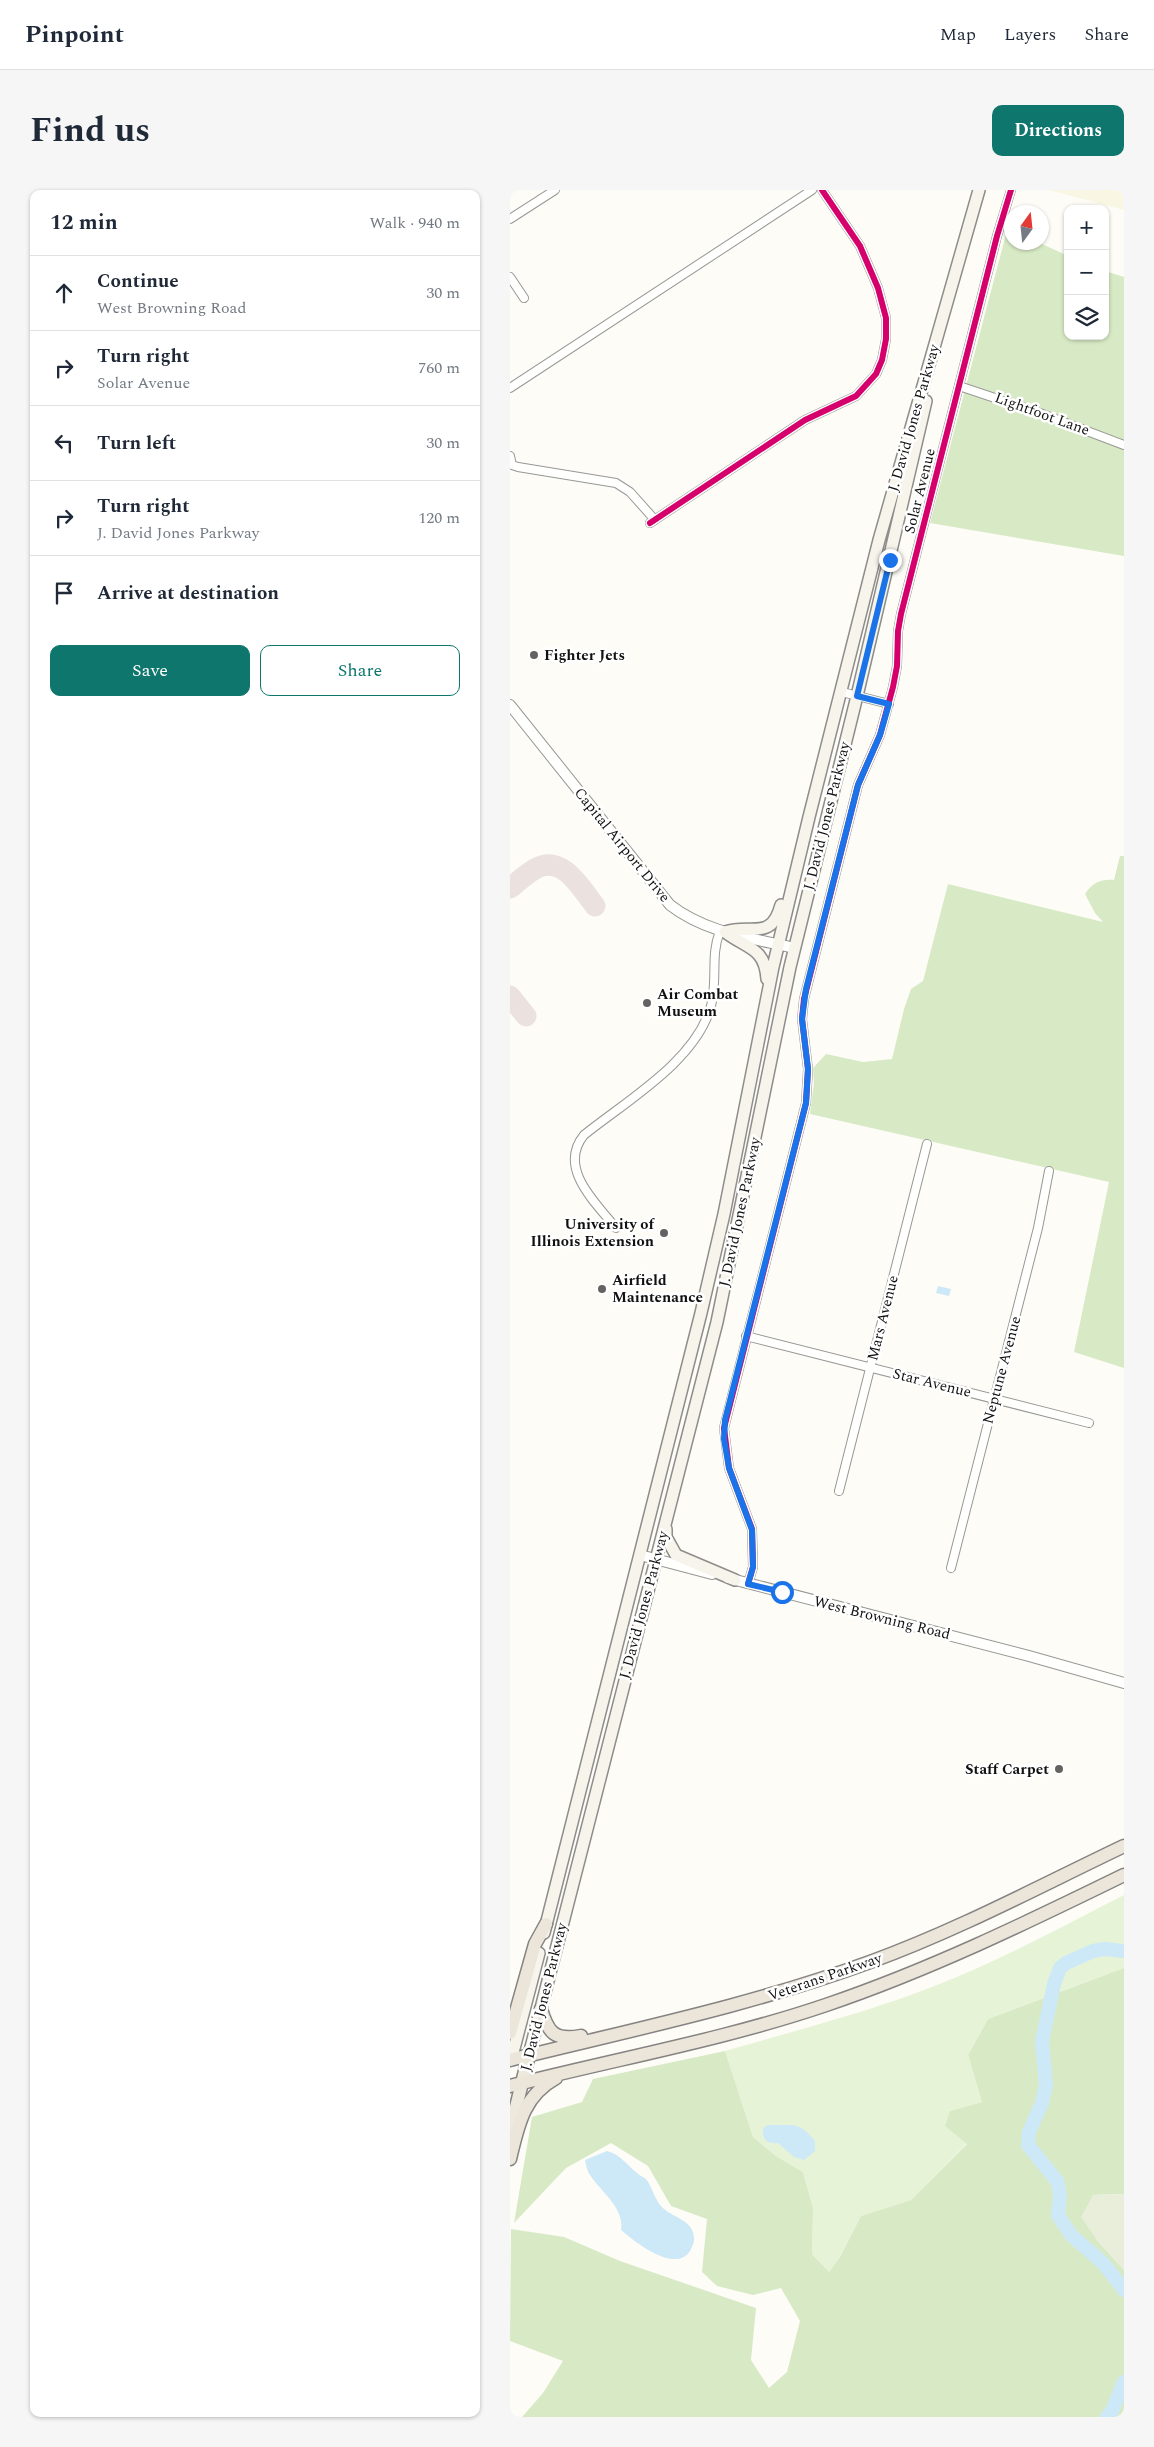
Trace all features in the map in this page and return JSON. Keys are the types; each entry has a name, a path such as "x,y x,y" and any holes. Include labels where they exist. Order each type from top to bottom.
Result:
{"highway":[{"name":"Veterans Parkway","path":"510,2061 688,2018 803,1985 920,1943 1124,1846"},
{"name":"Veterans Parkway","path":"516,2084 710,2039 824,2006 930,1966 1011,1930 1124,1874"},
{"path":"510,2033 535,1944 546,1924"},
{"path":"541,2009 550,2030 563,2038 583,2036 672,2015 688,2018"},
{"path":"510,2159 520,2121 530,2100 548,2083 567,2073"}],"main road":[{"name":"J. David Jones Parkway","path":"510,2061 705,1295 778,944 809,817 879,540 978,190"},
{"name":"J. David Jones Parkway","path":"510,2131 516,2084 529,2055 717,1322 794,948 857,696 952,287"},
{"path":"723,931 765,928 775,921 797,841 809,817"},
{"path":"723,931 736,941 753,949 762,957 766,964 768,992"},
{"path":"666,1522 666,1537 676,1555 735,1580"}],"street":[{"path":"510,219 555,190"},
{"path":"510,388 812,190"},
{"path":"510,456 512,465 518,467 616,483 630,492 653,521 805,420 856,396 876,374 882,360 886,340 886,318 880,293 860,246 822,190"},
{"name":"Solar Avenue","path":"748,1584 753,1567 752,1530 729,1468 724,1439 725,1420 806,1103 808,1069 802,1019 806,989 858,785 880,735 889,704 897,666 898,631 901,614 998,228 1011,190"},
{"path":"510,277 524,298"},
{"name":"Lightfoot Lane","path":"959,386 1028,408 1124,445"},
{"path":"842,692 889,704"},
{"name":"Capital Airport Drive","path":"510,706 665,900 688,918 723,931 794,948"},
{"path":"616,1228 578,1177 574,1163 578,1145 584,1135 665,1071 693,1043 711,1006 714,990 714,948 723,931"},
{"name":"Mars Avenue","path":"838,1491 927,1144"},
{"name":"Neptune Avenue","path":"951,1568 1038,1228 1050,1171"},
{"name":"Star Avenue","path":"746,1336 1089,1423"},
{"name":"West Browning Road","path":"640,1555 1074,1668 1124,1683"}],"shaded area":[{"path":"1049,190 1124,190 1124,210"}],"green space":[{"path":"1004,242 1004,250 1049,250 1049,247 1064,254 1064,340 1109,340 1109,272 1124,277 1124,556 930,523"},
{"path":"1120,856 1124,856 1124,1368 1074,1352 1109,1182 810,1114 814,1083 813,1068 826,1054 863,1062 892,1059 904,1009 911,989 923,981 948,884 1103,922 1095,913 1085,894 1097,882 1114,880"},
{"path":"1124,1895 1124,1968 988,2019 968,2055 982,2102 950,2111 967,2143 911,2200 861,2216 840,2257 829,2272 812,2254 813,2208 803,2172 776,2156 753,2137 725,2051 855,2013 932,1987 1053,1932"},
{"path":"1124,1968 1124,2194 1093,2195 1097,2240 1124,2270 1124,2417 522,2417 543,2393 563,2361 510,2341 511,2229 564,2237 620,2261 756,2308 751,2360 769,2388 787,2372 800,2321 781,2288 753,2295 717,2286 702,2272 707,2219 671,2206 648,2166 611,2143 566,2168 514,2223 532,2117 582,2102 593,2079 725,2051 753,2137 776,2156 803,2172 813,2208 812,2254 829,2272 840,2257 861,2216 911,2200 967,2144 945,2126 950,2111 982,2102 968,2055 988,2019"},
{"path":"1124,2194 1124,2270 1097,2240 1081,2217 1093,2195"}],"water":[{"path":"938,1286 951,1289 949,1296 936,1293"},
{"path":"768,2125 794,2125 799,2127 815,2141 815,2151 804,2160 794,2157 778,2143 768,2142 764,2138 763,2128"},
{"path":"607,2151 620,2157 646,2179 661,2206 683,2220 690,2227 693,2232 694,2243 690,2251 683,2257 675,2259 665,2258 655,2254 621,2230 621,2222 616,2207 594,2181 585,2160"}],"waterway":[{"path":"1124,1951 1105,1949 1093,1951 1066,1963 1060,1968 1054,1984 1042,2041 1046,2085 1042,2103 1029,2132 1028,2145 1057,2181 1060,2194 1058,2215 1071,2235 1103,2263 1124,2290"},
{"path":"1107,2417 1112,2411 1124,2382"}],"taxiway":[{"path":"510,888 535,869 545,865 554,866 570,875 595,906"},
{"path":"510,996 526,1016"}],"cycle path":[{"path":"650,523 805,420 856,396 876,374 882,360 886,339 886,318 878,288 860,246 822,190"},
{"path":"748,1584 753,1567 752,1529 729,1468 724,1428 806,1103 808,1069 802,1019 804,999 858,785 880,735 893,687 897,666 898,631 901,614 997,236 1011,190"}],"place":[{"name":"Fighter Jets","path":"534,655"},
{"name":"Air Combat Museum","path":"647,1003"},
{"name":"University of Illinois Extension","path":"664,1233"},
{"name":"Airfield Maintenance","path":"602,1289"},
{"name":"Staff Carpet","path":"1059,1769"}],"route":[{"path":"782,1592 748,1584 753,1567 752,1530 749,1516 729,1468 725,1449 724,1428 806,1103 808,1069 802,1019 806,989 858,785 880,735 889,704 857,696 890,560"}]}
